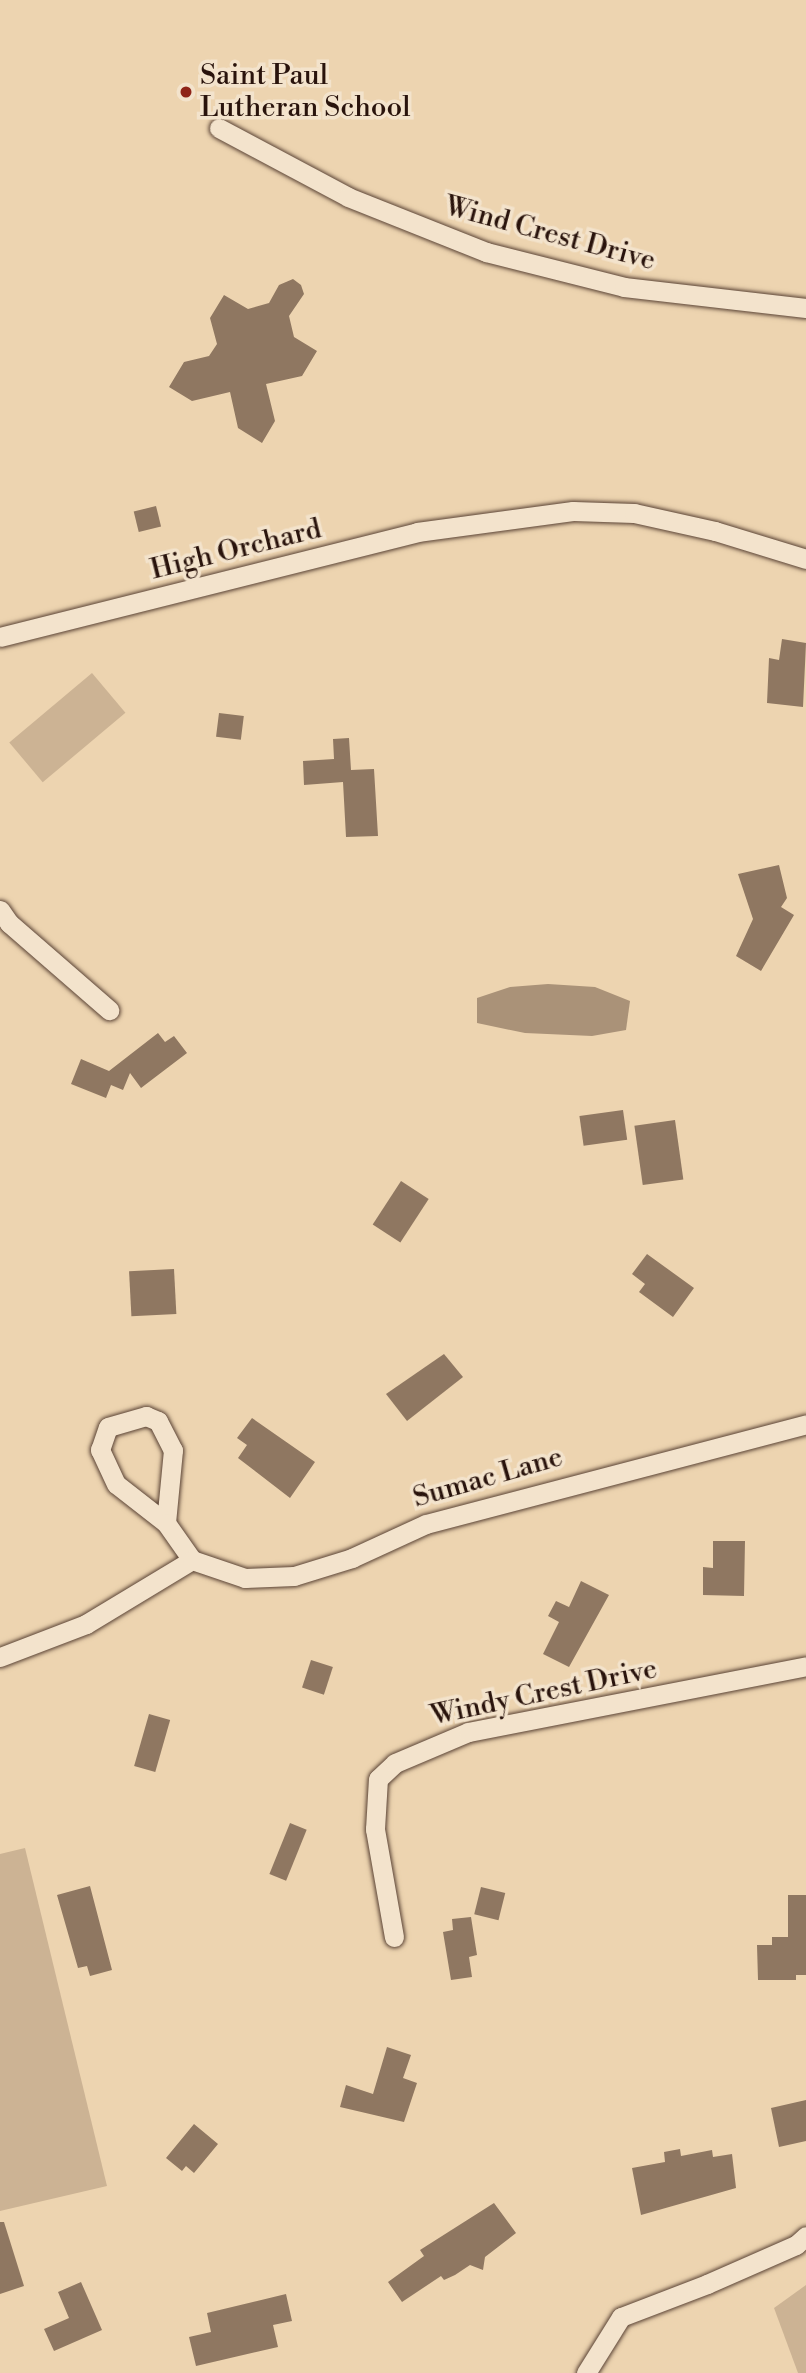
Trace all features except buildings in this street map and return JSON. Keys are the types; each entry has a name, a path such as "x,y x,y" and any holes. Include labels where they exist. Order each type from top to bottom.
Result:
{"street":[{"name":"Wind Crest Drive","path":"219,128 348,197 485,252 624,287 806,308"},
{"name":"High Orchard","path":"0,637 416,532 488,526 573,511 634,513 715,531 806,559"},
{"path":"0,910 9,923 109,1010"},
{"path":"0,1657 86,1624 192,1560 166,1522 124,1492 105,1467 102,1436 118,1420 146,1416 158,1421 167,1434 174,1466 166,1522"},
{"name":"Sumac Lane","path":"192,1560 245,1578 294,1576 352,1558 426,1524 806,1424"},
{"name":"Windy Crest Drive","path":"394,1937 374,1829 378,1779 395,1763 468,1732 806,1666"},
{"path":"586,2373 621,2317 707,2284 796,2245 806,2236"}],"shaded area":[{"path":"92,673 125,713 43,782 9,742"},
{"path":"548,984 595,987 630,1001 626,1030 592,1036 525,1033 477,1023 477,998 510,987"},
{"path":"25,1848 107,2186 0,2211 0,1854"},
{"path":"806,2285 806,2373 798,2373 774,2308"}],"place":[{"name":"Saint Paul Lutheran School","path":"186,92"}]}
